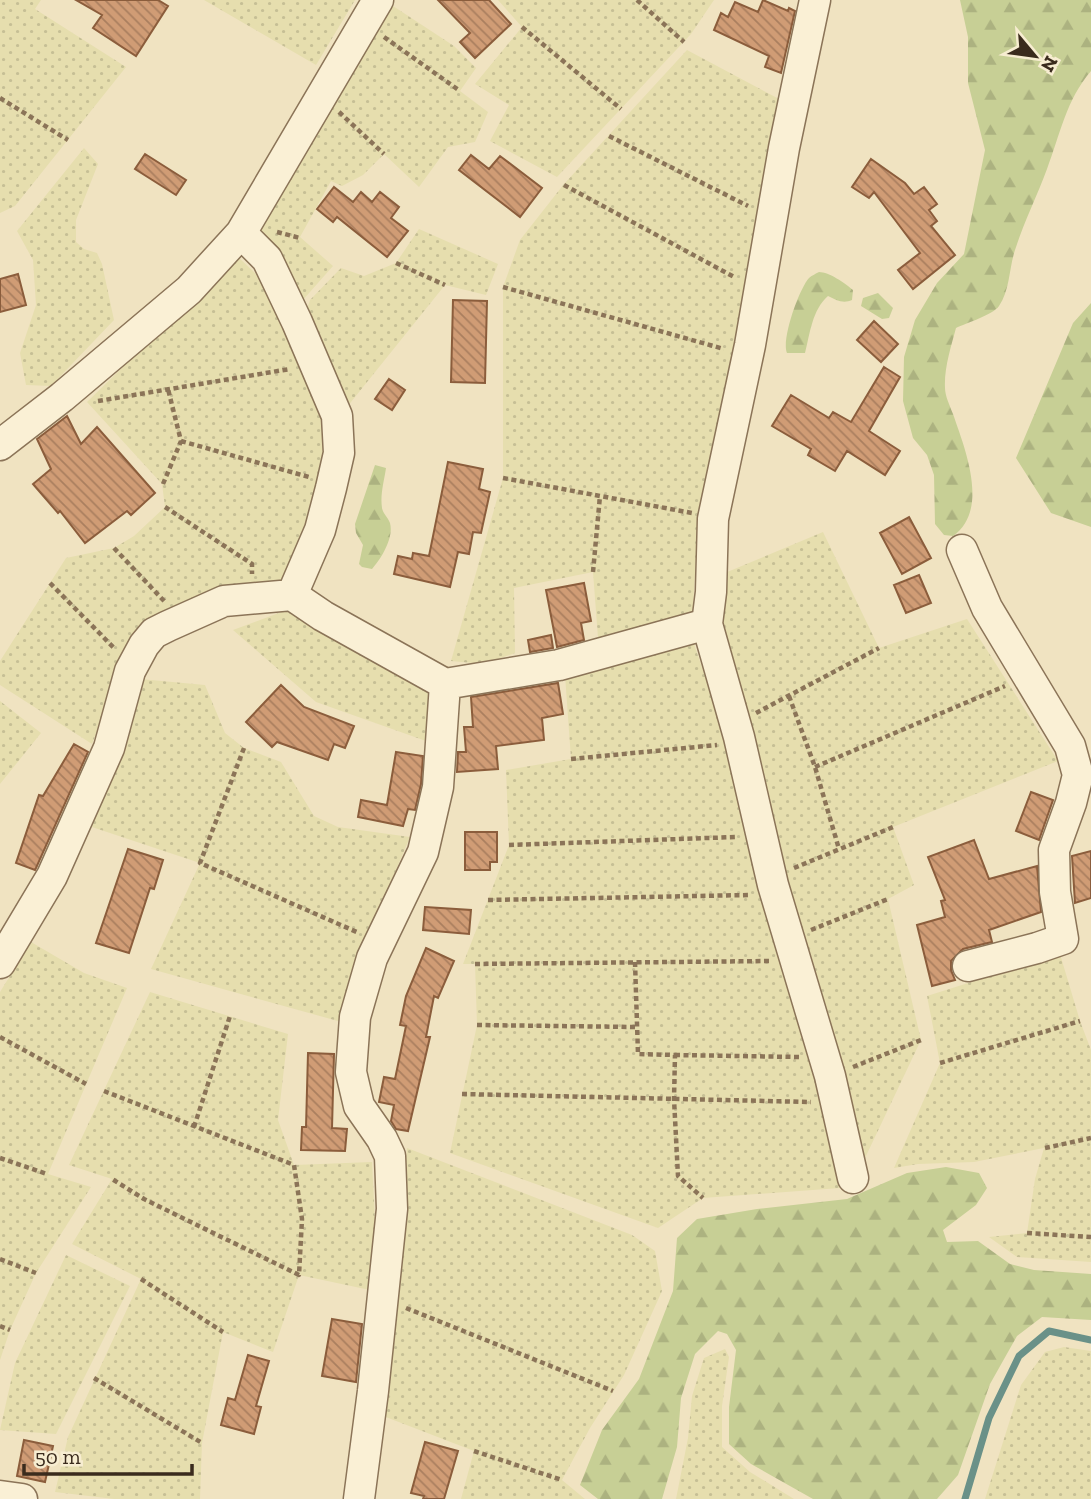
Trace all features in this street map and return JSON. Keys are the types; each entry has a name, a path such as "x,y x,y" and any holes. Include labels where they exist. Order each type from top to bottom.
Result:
{"street":[{"path":"0,445 62,397 188,290 241,233 378,0"},
{"path":"815,0 784,148 750,345 713,519 708,624 739,737 821,1078 853,1178"},
{"path":"241,233 267,259 297,321 337,416 339,453 331,488 320,530 292,595"},
{"path":"962,550 987,608 1070,746 1077,775 1071,803 1054,850 1055,892 1063,939 968,966"},
{"path":"0,963 52,876 109,748 130,671 144,645 155,633 224,601 292,595 323,616 445,684 559,665 708,624"},
{"path":"359,1499 392,1209 390,1156 382,1139 359,1106 351,1072 355,1017 372,958 423,852 438,787 445,684"},
{"path":"0,1496 22,1499"}],"path":[{"path":"637,0 684,42"},
{"path":"522,27 621,109"},
{"path":"384,36 460,91"},
{"path":"0,98 68,140"},
{"path":"331,105 384,154"},
{"path":"609,136 749,206"},
{"path":"564,184 747,284"},
{"path":"396,262 445,285"},
{"path":"503,287 733,351"},
{"path":"87,402 291,369"},
{"path":"163,484 181,442 168,389"},
{"path":"181,442 320,480"},
{"path":"503,478 699,514"},
{"path":"593,572 600,496"},
{"path":"165,507 252,564 251,576"},
{"path":"114,548 171,608"},
{"path":"50,583 123,657"},
{"path":"755,714 879,648"},
{"path":"814,767 1009,684"},
{"path":"789,696 839,849"},
{"path":"571,759 728,744"},
{"path":"244,748 200,863 367,937"},
{"path":"782,873 893,827"},
{"path":"509,845 736,837"},
{"path":"488,900 763,894"},
{"path":"800,935 888,899"},
{"path":"475,964 783,960"},
{"path":"635,962 638,1054 675,1055 821,1078"},
{"path":"194,1126 230,1016"},
{"path":"940,1063 1080,1021"},
{"path":"477,1025 636,1027"},
{"path":"0,1037 86,1084"},
{"path":"462,1094 674,1099 821,1078 920,1040"},
{"path":"675,1055 678,1176 703,1198"},
{"path":"104,1091 294,1165 302,1219 299,1275 144,1199 112,1179"},
{"path":"1045,1148 1091,1138"},
{"path":"0,1158 47,1174"},
{"path":"1027,1233 1091,1237"},
{"path":"0,1259 36,1273"},
{"path":"141,1279 223,1332"},
{"path":"393,1303 614,1391"},
{"path":"0,1326 10,1330"},
{"path":"94,1378 202,1443"},
{"path":"474,1451 562,1480"}],"shaded area":[{"path":"0,0 41,0 35,9 126,67 15,206 0,213"},
{"path":"204,0 355,0 316,65"},
{"path":"498,0 714,0 691,34 557,177 490,141 509,105 475,84 522,27"},
{"path":"390,4 454,46 476,68 460,91 488,112 475,142 448,147 419,187 384,154 363,175 342,186 331,181 300,237 333,266 302,301 256,226"},
{"path":"687,50 781,100 747,284 699,514 692,619 598,638 593,572 514,588 515,653 483,664 451,661 503,478 503,287 520,240 564,184"},
{"path":"84,148 98,164 76,220 76,242 84,249 97,253 102,264 114,320 51,386 26,385 20,353 36,305 33,260 17,231"},
{"path":"419,229 498,264 486,295 445,285 347,407 305,315 310,300 341,268 364,276 396,263"},
{"path":"237,256 255,273 289,333 325,411 325,463 305,528 281,584 217,591 171,608 144,631 123,657 92,744 0,685 0,661 66,558 114,548 134,536 165,507 162,484 87,402"},
{"path":"823,532 879,648 967,619 1058,761 893,827 914,885 888,899 921,1040 865,1158 855,1160 716,622 720,575"},
{"path":"284,611 302,617 429,689 426,741 316,702 233,630"},
{"path":"693,641 728,744 818,1079 840,1188 703,1198 658,1228 450,1153 477,1025 475,964 463,964 509,845 506,770 571,759 565,675"},
{"path":"140,679 205,685 225,733 244,748 281,762 314,816 338,827 410,837 347,986 345,1023 151,969 200,863 92,827"},
{"path":"0,701 41,733 0,784"},
{"path":"31,942 84,973 127,988 48,1174 91,1187 36,1273 10,1330 0,1360 0,992"},
{"path":"1060,954 1091,1050 1091,1262 1017,1257 989,1237 1027,1233 1035,1179 1044,1148 974,1162 918,1164 894,1168 940,1063 927,996"},
{"path":"150,992 288,1034 278,1120 294,1165 372,1162 375,1222 370,1290 299,1275 273,1352 223,1332 202,1443 200,1499 114,1499 55,1492 68,1437 141,1279 72,1244 112,1179 69,1165"},
{"path":"407,1148 632,1235 655,1251 662,1291 624,1375 590,1428 562,1480 585,1499 461,1499 474,1451 378,1414 390,1344"},
{"path":"66,1255 130,1286 56,1434 0,1430 15,1363"},
{"path":"1064,1347 1091,1351 1091,1499 985,1499 1021,1385 1045,1352"},
{"path":"725,1349 729,1357 722,1406 722,1447 750,1472 794,1499 676,1499 688,1438 692,1396 704,1358"}],"green space":[{"path":"960,0 1091,0 1091,71 1075,94 1064,118 1047,169 1022,229 1003,300 991,313 956,328 947,365 945,391 968,461 972,495 970,511 964,525 953,536 944,535 935,524 934,475 927,455 913,438 903,401 904,357 915,320 937,283 964,254 985,150 968,83 968,37"},
{"path":"819,272 832,276 853,290 852,300 843,302 828,296 815,315 805,353 787,353 786,337 796,303 809,278"},
{"path":"878,293 893,308 889,318 882,319 861,306 863,298"},
{"path":"1091,303 1091,527 1051,513 1016,458 1073,323"},
{"path":"375,465 386,468 382,503 391,529 386,548 372,569 359,564 363,545 356,533 355,524"},
{"path":"946,1167 979,1173 987,1188 976,1205 943,1230 947,1242 978,1241 1010,1264 1034,1270 1091,1274 1091,1320 1042,1317 1017,1336 990,1384 958,1475 937,1499 813,1499 751,1464 729,1444 729,1407 736,1350 727,1334 718,1331 695,1354 681,1398 677,1447 662,1499 598,1499 580,1485 602,1430 639,1379 673,1291 677,1238 697,1219 847,1199 907,1173"}],"building":[{"path":"76,0 158,0 168,6 136,56 93,28 102,15"},
{"path":"438,0 489,0 511,24 475,58 460,42 470,33"},
{"path":"763,0 788,11 789,8 795,11 781,73 765,67 769,56 714,30 721,13 728,17 735,2 758,12"},
{"path":"145,154 186,180 176,195 135,169"},
{"path":"471,155 489,169 500,156 542,188 520,217 459,170"},
{"path":"871,159 905,183 914,194 924,187 937,204 929,210 937,221 931,226 955,255 913,289 898,270 920,253 874,192 869,198 852,187"},
{"path":"334,187 353,202 361,192 372,202 380,192 399,207 391,218 408,231 387,257 337,217 333,222 317,209"},
{"path":"18,274 26,305 0,312 0,279"},
{"path":"453,300 487,301 485,383 451,382"},
{"path":"874,321 898,344 881,362 857,340"},
{"path":"884,367 900,377 869,431 900,451 885,475 847,451 835,471 808,455 811,449 772,426 791,395 829,418 833,412 851,422"},
{"path":"389,379 405,390 392,410 375,399"},
{"path":"67,416 81,444 97,427 155,493 131,515 127,511 85,543 60,511 58,513 33,484 51,469 37,439"},
{"path":"448,462 483,469 479,489 490,492 481,533 473,532 469,554 458,552 450,587 394,574 398,556 412,559 413,553 429,556"},
{"path":"909,517 931,558 902,574 880,533"},
{"path":"919,575 931,603 906,613 894,585"},
{"path":"584,583 591,621 581,623 584,640 557,647 546,590"},
{"path":"551,635 553,648 530,652 528,640"},
{"path":"558,683 563,714 542,718 544,740 496,746 498,769 457,772 458,752 466,752 464,727 473,727 471,697"},
{"path":"281,685 304,707 354,726 345,748 334,744 328,760 277,742 272,747 246,722"},
{"path":"74,744 88,752 36,868 35,870 16,863 39,795 43,796"},
{"path":"396,752 423,756 421,784 415,810 408,809 403,826 358,817 361,800 387,805"},
{"path":"1031,792 1053,800 1039,840 1016,831"},
{"path":"465,832 497,832 497,862 490,862 490,870 465,870"},
{"path":"974,840 989,879 1037,866 1041,912 989,930 992,942 963,949 951,961 955,980 932,986 917,925 945,917 941,901 945,900 928,857"},
{"path":"128,849 163,860 154,889 150,888 129,953 96,943"},
{"path":"1091,851 1091,898 1075,903 1072,856"},
{"path":"425,907 471,910 469,934 423,930"},
{"path":"426,948 454,961 438,998 434,996 426,1037 430,1037 408,1131 396,1129 391,1121 394,1105 379,1102 384,1077 395,1079 406,1026 400,1025 406,996"},
{"path":"308,1053 334,1054 332,1128 347,1129 345,1151 301,1150 302,1127 306,1127"},
{"path":"332,1319 362,1324 356,1382 322,1376"},
{"path":"248,1355 269,1361 256,1406 261,1407 254,1434 221,1425 228,1398 235,1400"},
{"path":"24,1440 53,1446 45,1482 17,1476"},
{"path":"425,1442 458,1451 444,1499 423,1499 424,1496 411,1493"}],"waterway":[{"path":"965,1499 989,1418 1019,1356 1049,1331 1091,1340"}]}
